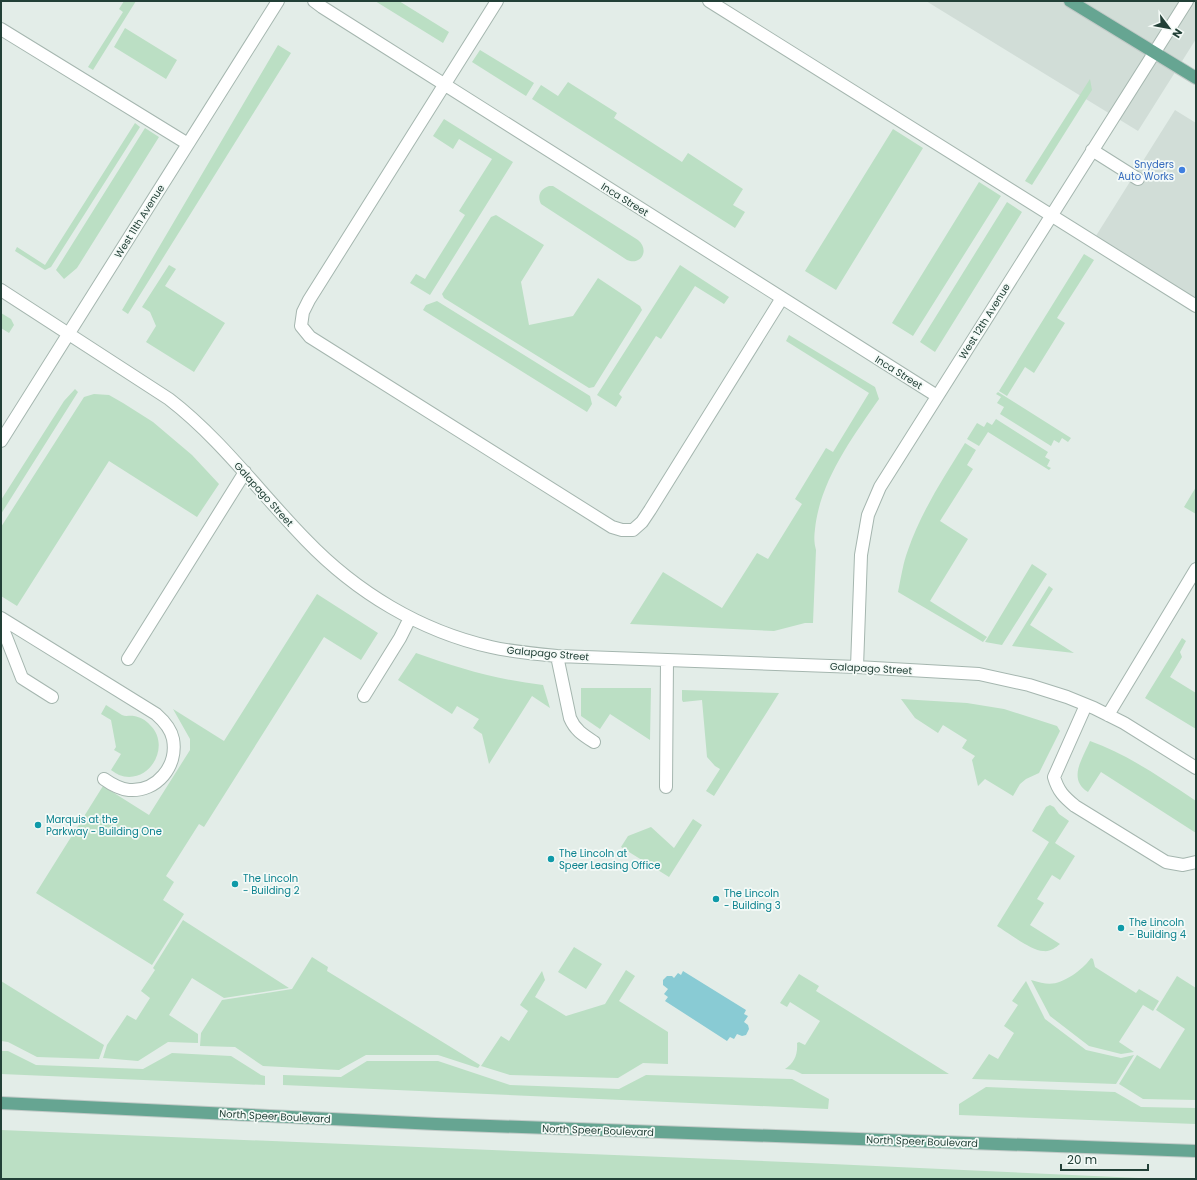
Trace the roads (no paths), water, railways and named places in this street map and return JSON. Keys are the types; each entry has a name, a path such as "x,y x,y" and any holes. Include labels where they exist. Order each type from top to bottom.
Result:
{"main road":[{"path":"1070,1 1196,78"},
{"name":"North Speer Boulevard","path":"1,1103 436,1124 1196,1151"}],"street":[{"name":"West 11th Avenue","path":"1,441 278,1"},
{"name":"Inca Street","path":"314,1 322,8 937,396"},
{"path":"497,1 309,300 303,312 301,326 310,337 612,527 622,530 633,530 642,522 650,510 782,298"},
{"path":"709,1 1196,306"},
{"name":"West 12th Avenue","path":"858,667 861,555 868,515 880,487 1186,1"},
{"path":"1,29 188,144"},
{"path":"1092,150 1138,179"},
{"name":"Galapago Street","path":"1,290 170,399 184,410 201,425 306,540 328,561 371,595 410,618 452,635 491,647 528,654 858,667 980,674 1029,684 1086,705 1124,723 1196,768"},
{"path":"128,659 245,472"},
{"path":"1108,715 1196,569"},
{"path":"1,618 156,714 170,731 173,739 174,751 171,763 166,773 158,781 144,788 129,790 104,779"},
{"path":"364,696 400,638 410,618"},
{"path":"1,624 22,678 52,697"},
{"path":"557,656 570,718 580,733 594,742"},
{"path":"666,787 667,660"},
{"path":"1086,705 1054,777 1058,788 1065,798 1075,806 1166,862 1183,865 1196,862"}],"water":[{"path":"683,971 746,1010 744,1014 748,1016 744,1022 748,1025 749,1029 746,1035 742,1036 737,1034 734,1039 730,1037 727,1041 665,1001 668,997 664,994 668,989 663,985 663,980 667,976 672,976 674,978 678,973 681,975"}],"place":[{"name":"Snyders Auto Works","path":"1182,170"},
{"name":"Marquis at the Parkway - Building One","path":"38,825"},
{"name":"The Lincoln at Speer Leasing Office","path":"551,859"},
{"name":"The Lincoln - Building 2","path":"235,884"},
{"name":"The Lincoln - Building 3","path":"716,899"},
{"name":"The Lincoln - Building 4","path":"1121,928"}]}
